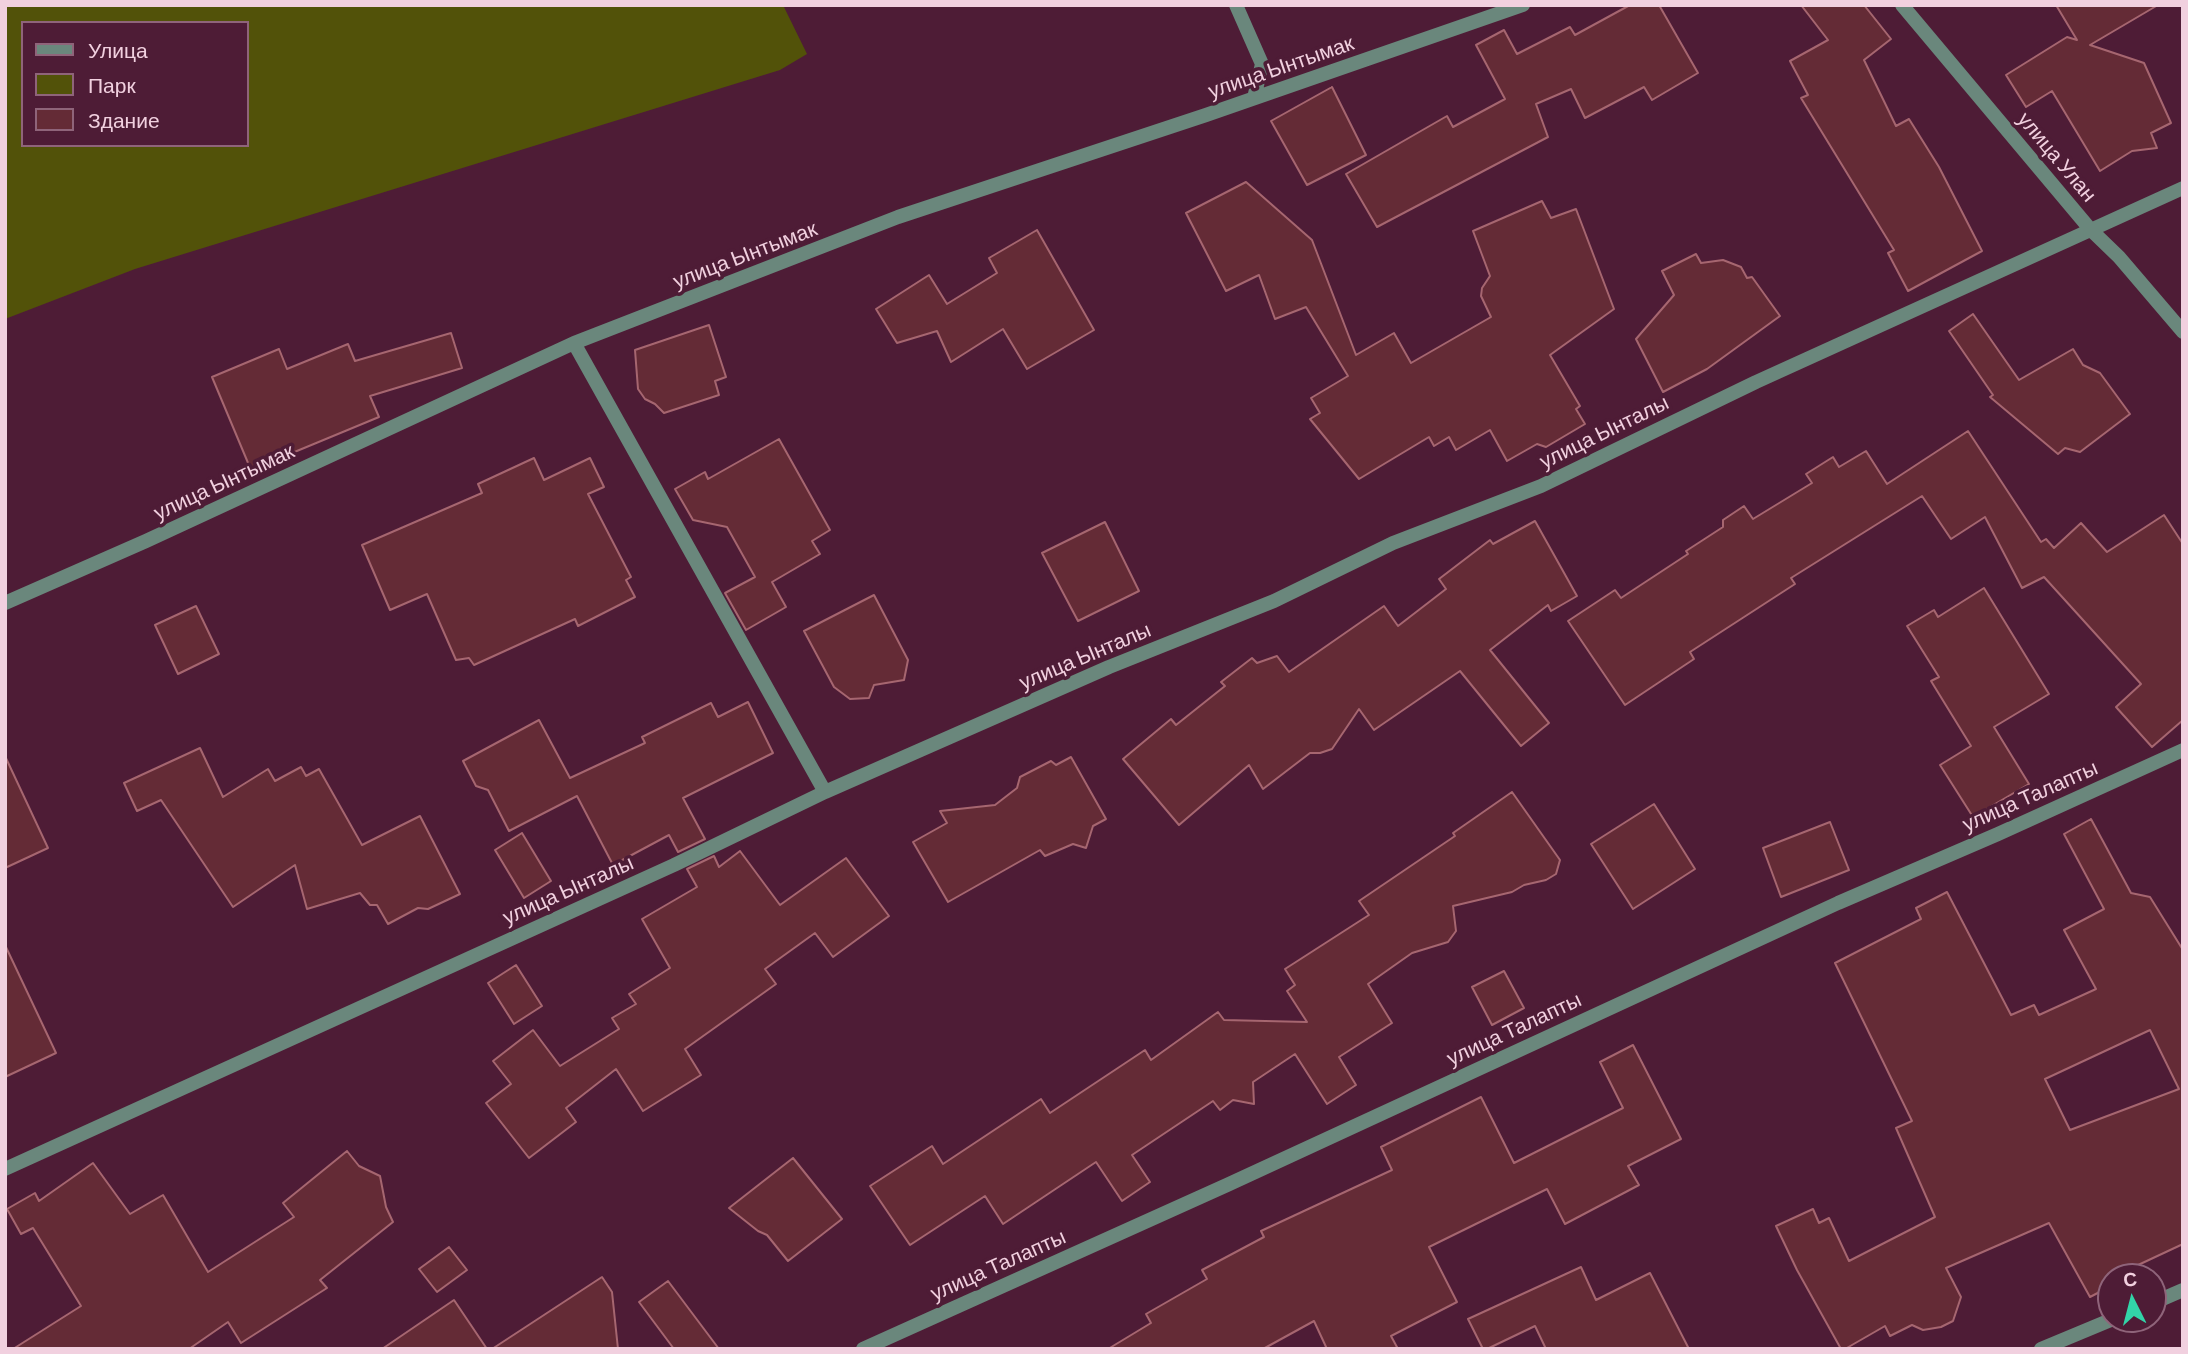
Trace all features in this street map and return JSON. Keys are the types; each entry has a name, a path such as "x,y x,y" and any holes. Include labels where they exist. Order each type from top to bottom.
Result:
{"street":[{"path":"1236,5 1262,64 1254,98"},
{"name":"улица Ынтымак","path":"5,603 146,541 574,343 898,217 1523,5"},
{"name":"улица Улан","path":"1902,5 2090,229 2119,257 2183,332"},
{"name":"улица Ынталы","path":"5,1169 674,865 825,792 1108,667 1274,601 1393,543 1541,486 1768,376 2183,188"},
{"path":"574,343 825,792"},
{"name":"улица Талапты","path":"863,1349 1227,1185 1838,903 2183,750"},
{"path":"2041,1349 2097,1326"}],"green space":[{"path":"5,5 783,5 807,54 780,70 135,269 5,319"}],"building":[{"path":"1630,5 1659,5 1698,73 1652,100 1644,87 1585,118 1571,89 1536,104 1548,137 1377,227 1346,174 1447,116 1453,127 1505,99 1476,45 1504,30 1517,54 1570,27 1575,35"},
{"path":"1801,5 1864,5 1891,39 1864,60 1896,126 1909,119 1939,167 1982,251 1908,291 1888,253 1894,250 1801,98 1808,95 1790,61 1828,40"},
{"path":"2056,5 2158,5 2090,45 2144,63 2171,123 2151,133 2157,148 2132,151 2100,171 2052,91 2026,107 2006,75 2067,37 2077,40"},
{"path":"1332,87 1366,155 1307,185 1271,121"},
{"path":"1246,182 1312,240 1356,355 1394,333 1411,363 1491,317 1481,296 1482,288 1490,276 1473,231 1542,201 1551,218 1576,209 1614,309 1550,355 1580,406 1576,409 1585,424 1546,447 1537,444 1507,461 1490,430 1456,450 1449,437 1434,446 1429,437 1359,479 1310,419 1320,413 1311,398 1348,376 1306,307 1275,319 1259,275 1226,291 1186,213"},
{"path":"1037,230 1094,330 1027,369 1003,329 951,362 937,331 897,343 876,309 929,275 947,304 997,273 989,258"},
{"path":"1696,254 1701,263 1723,260 1741,267 1747,278 1752,277 1780,316 1707,369 1663,392 1636,339 1674,295 1662,271"},
{"path":"1973,314 2019,380 2073,349 2083,365 2100,373 2130,414 2080,452 2065,448 2058,454 1990,397 1993,395 1949,331"},
{"path":"709,325 726,377 715,381 719,395 664,413 645,399 638,389 635,350"},
{"path":"451,333 462,368 370,396 379,417 251,470 212,377 279,349 287,369 348,344 355,361"},
{"path":"1968,431 2041,542 2046,539 2054,548 2081,523 2107,552 2164,515 2183,544 2183,720 2152,747 2116,707 2141,684 2044,577 2022,588 1985,517 1951,539 1922,496 1791,578 1795,584 1690,652 1694,659 1625,705 1568,621 1615,590 1621,598 1688,554 1686,551 1723,527 1723,520 1744,506 1753,519 1812,483 1806,474 1833,457 1839,467 1866,451 1887,484"},
{"path":"779,439 830,530 812,541 820,554 772,582 786,607 746,630 725,593 755,577 727,527 693,520 675,489 705,472 708,479"},
{"path":"534,458 544,480 590,458 604,487 588,494 631,577 626,580 635,597 578,626 575,619 474,665 469,658 456,660 427,594 390,610 362,545 482,493 478,484"},
{"path":"1535,521 1577,596 1551,611 1548,605 1490,650 1549,723 1521,746 1460,671 1374,730 1359,709 1332,749 1310,753 1263,789 1249,765 1179,825 1123,759 1171,719 1176,725 1225,686 1221,682 1252,658 1257,663 1277,656 1289,672 1384,606 1398,626 1446,589 1439,579 1490,540 1493,544"},
{"path":"1105,522 1139,591 1078,621 1042,553"},
{"path":"1984,588 2049,694 1994,727 2029,784 1973,817 1940,765 1971,746 1931,681 1939,677 1907,626 1934,610 1938,617"},
{"path":"874,595 908,660 904,680 874,685 869,698 850,699 834,687 804,631"},
{"path":"196,606 219,654 178,674 155,625"},
{"path":"748,702 773,753 683,798 705,839 678,852 669,835 613,865 577,796 509,831 488,790 476,786 463,761 539,720 570,778 645,743 642,737 711,703 718,717"},
{"path":"200,748 223,797 268,769 275,781 301,767 306,776 319,769 362,845 420,816 460,894 428,909 418,908 388,924 377,905 370,905 360,893 307,909 295,865 233,907 161,800 137,811 124,783"},
{"path":"5,756 48,848 5,868"},
{"path":"1071,757 1106,819 1093,826 1086,848 1073,844 1045,856 1040,850 948,902 913,842 947,823 940,811 995,805 1017,788 1020,777 1051,761 1056,765"},
{"path":"1512,792 1560,860 1556,874 1512,892 1453,906 1456,931 1448,942 1412,953 1368,984 1392,1023 1339,1057 1356,1085 1327,1104 1295,1054 1253,1082 1254,1104 1233,1100 1220,1110 1213,1101 1132,1155 1150,1182 1122,1201 1096,1162 1003,1224 985,1196 910,1245 870,1186 932,1146 943,1164 1041,1099 1050,1113 1145,1050 1151,1060 1218,1012 1224,1020 1307,1022 1287,991 1295,985 1285,969 1369,915 1359,901 1455,836 1453,833"},
{"path":"1654,804 1695,869 1633,909 1591,844"},
{"path":"2091,819 2131,893 2150,897 2183,950 2183,1244 2142,1263 2097,1263 2097,1293 2090,1297 2049,1223 1946,1268 1961,1297 1953,1321 1941,1327 1923,1330 1912,1325 1890,1336 1885,1326 1841,1349 1776,1226 1813,1209 1819,1223 1829,1218 1849,1261 1935,1217 1896,1128 1912,1121 1835,963 1921,919 1916,908 1947,892 2011,1015 2034,1005 2039,1015 2096,989 2064,930 2104,909 2064,834","holes":["2150,1030 2179,1089 2070,1130 2045,1079"]},
{"path":"1830,822 1849,870 1781,897 1763,848"},
{"path":"522,833 551,881 524,898 495,850"},
{"path":"740,851 780,905 846,858 889,916 833,957 815,933 765,969 776,984 685,1049 701,1075 643,1111 616,1069 566,1108 576,1122 529,1158 486,1103 511,1084 493,1061 533,1030 560,1066 619,1029 612,1018 636,1004 629,994 670,968 642,919 697,887 687,869 714,856 719,867"},
{"path":"5,945 56,1053 5,1077"},
{"path":"516,965 542,1006 514,1024 488,983"},
{"path":"1504,971 1524,1008 1492,1025 1472,987"},
{"path":"1633,1045 1681,1139 1628,1166 1639,1185 1565,1224 1547,1189 1429,1247 1457,1302 1391,1336 1398,1349 1327,1349 1314,1321 1263,1349 1108,1349 1151,1323 1146,1314 1207,1279 1202,1270 1264,1237 1261,1231 1392,1170 1381,1147 1481,1097 1514,1163 1623,1108 1600,1062"},
{"path":"347,1151 359,1166 380,1176 386,1207 393,1222 320,1280 327,1288 241,1343 228,1322 189,1349 13,1349 81,1306 33,1228 21,1234 7,1209 35,1193 39,1201 93,1163 130,1214 163,1195 208,1272 294,1217 283,1203"},
{"path":"793,1158 842,1219 788,1261 767,1235 729,1208"},
{"path":"449,1247 467,1270 437,1292 419,1269"},
{"path":"1581,1267 1596,1300 1650,1273 1689,1349 1546,1349 1535,1326 1483,1349 1468,1319"},
{"path":"602,1277 612,1292 618,1349 492,1349"},
{"path":"668,1281 719,1349 674,1349 639,1302"},
{"path":"454,1300 487,1349 382,1349"}]}
